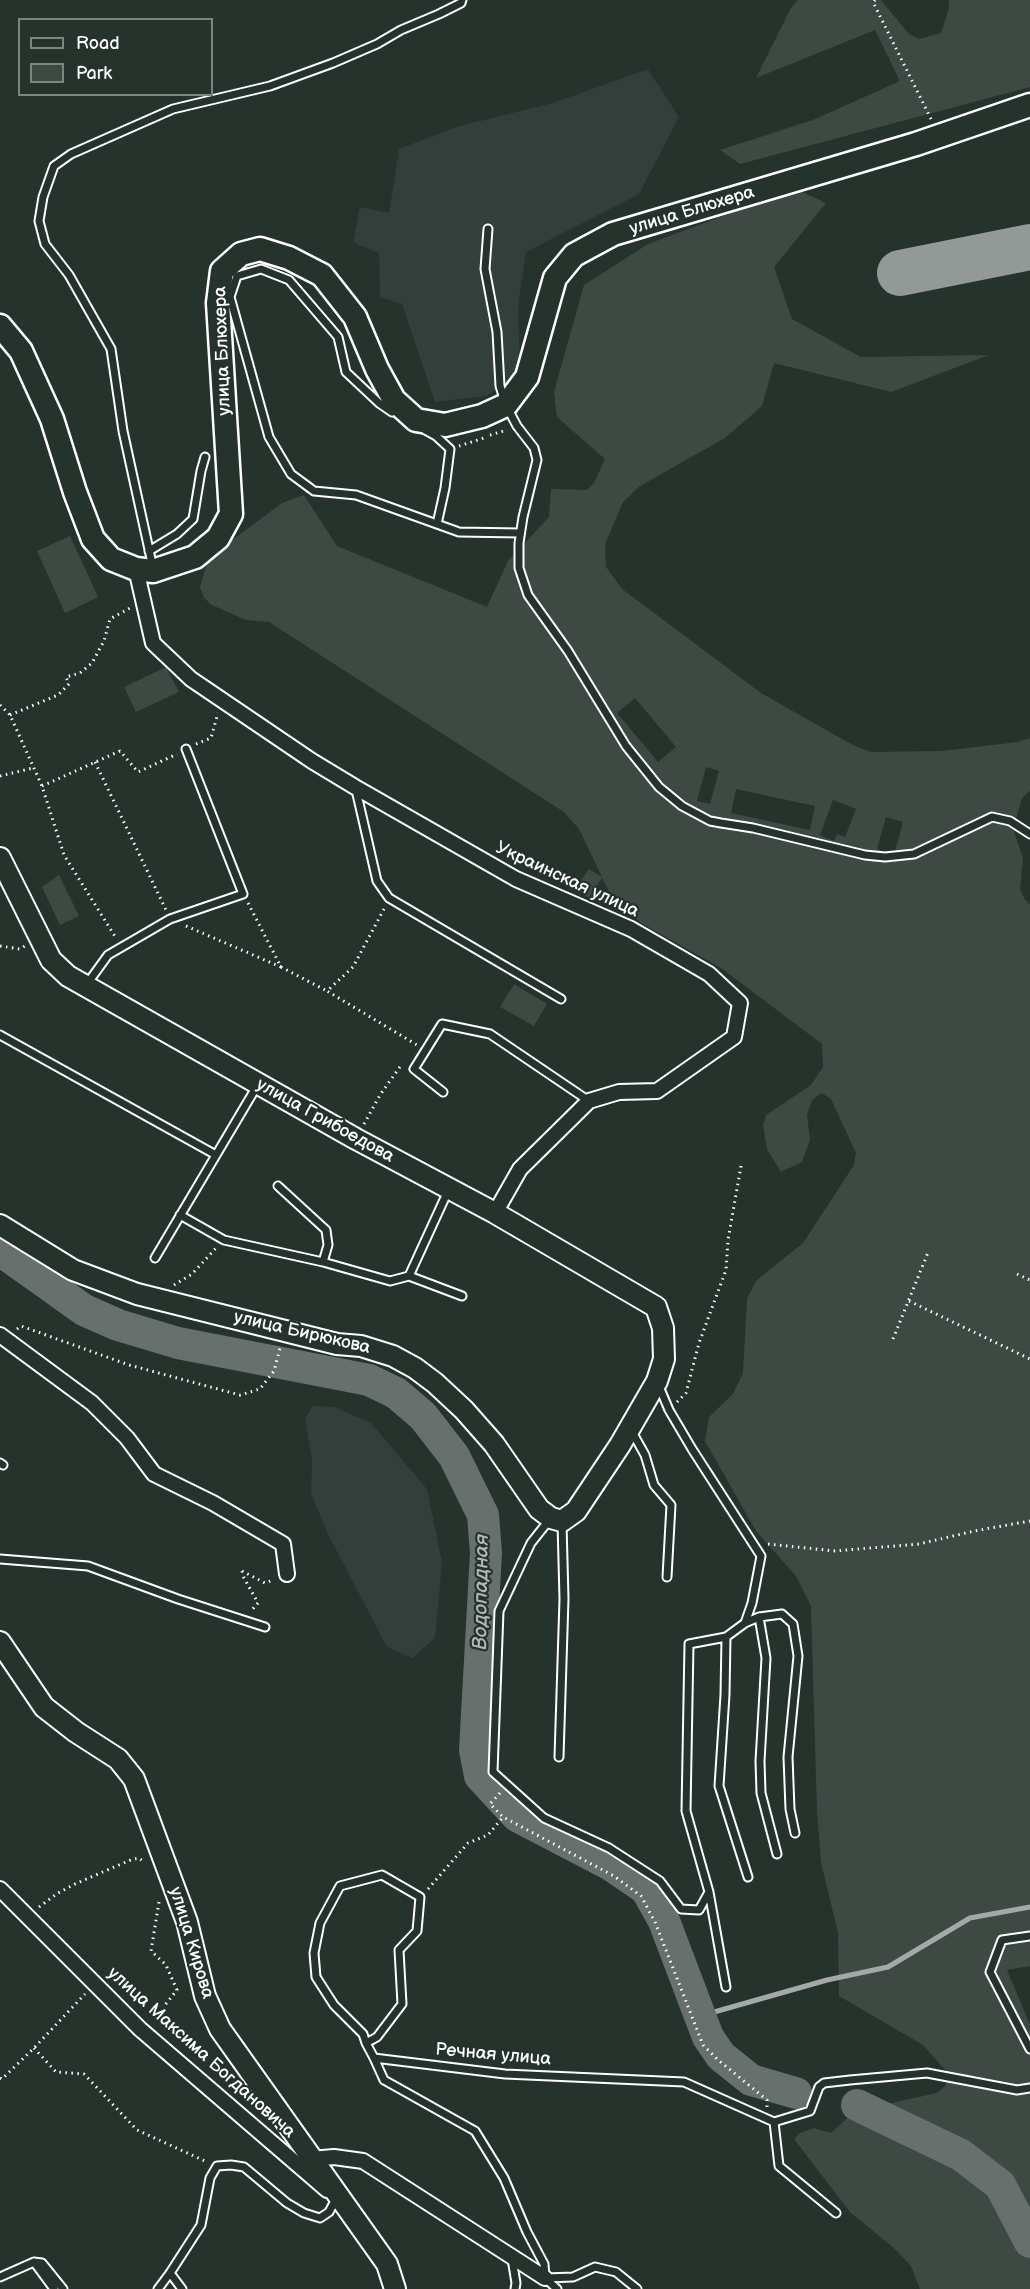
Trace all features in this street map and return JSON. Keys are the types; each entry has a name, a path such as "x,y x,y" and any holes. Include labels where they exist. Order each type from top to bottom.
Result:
{"main road":[{"name":"улица Блюхера","path":"146,564 195,557 218,538 231,514 218,303 222,271 241,254 260,249 289,258 322,275 355,317 377,369 394,400 416,420 445,424 482,416 506,405 527,377 555,278 574,255 614,234 939,136 1030,105"},
{"path":"0,326 21,351 52,419 75,492 93,539 111,559 146,564"}],"street":[{"name":"Украинская улица","path":"146,564 153,643 191,679 312,761 355,787 516,879 631,929 709,974 740,1003 734,1037 657,1091 619,1092 589,1101 569,1118 520,1169 495,1213"},
{"name":"улица Грибоедова","path":"0,858 51,960 68,976 356,1139 495,1213 656,1307 663,1328 664,1359 657,1381"},
{"name":"улица Бирюкова","path":"0,1225 73,1270 137,1294 337,1344 361,1346 393,1356 415,1368 435,1383 464,1410 495,1444 539,1509 556,1520"},
{"path":"1,1336 92,1403 127,1438 154,1474 213,1503 283,1544 287,1574"},
{"path":"556,1520 576,1511 630,1428 657,1381"},
{"name":"улица Кирова","path":"0,1642 44,1707 76,1732 118,1759 134,1779 187,1922 205,1996 220,2029 387,2264 395,2289"},
{"name":"улица Максима Богдановича","path":"0,1890 142,2031 332,2196"},
{"path":"385,2289 379,2269 332,2196 314,2163 334,2157 363,2162 545,2278"}],"lane":[{"path":"146,564 111,349 69,275 45,244 39,221 43,197 54,166 71,154 173,109 270,86 333,63 439,14 461,3 462,0"},
{"path":"488,229 485,269 497,332 500,386 506,405 517,426 534,448 537,460 520,534 519,568 528,594 568,651 626,746 659,787 682,806 710,821 753,828 865,855 885,857 914,854 992,817 1010,821 1030,834"},
{"path":"436,524 445,488 450,449 436,436 378,403 346,372 338,337 289,280 261,270 237,276 230,297 269,437 291,474 315,491 356,495 436,524 459,532 520,534"},
{"path":"146,564 193,519 201,471 206,457"},
{"path":"85,986 108,955 170,919 243,894 186,749"},
{"path":"355,787 377,881 389,898 561,999"},
{"path":"443,1092 414,1069 442,1024 490,1034 589,1101"},
{"path":"0,1035 216,1155"},
{"path":"155,1258 258,1083"},
{"path":"278,1186 326,1230 328,1245 323,1262"},
{"path":"409,1276 449,1189"},
{"path":"180,1215 224,1240 323,1262 390,1281 409,1276 462,1296"},
{"path":"657,1381 669,1410 761,1556 752,1603 745,1623"},
{"path":"630,1428 645,1455 654,1485 671,1505 667,1577"},
{"path":"556,1520 564,1599 559,1757"},
{"path":"556,1520 531,1543 499,1611 494,1772 544,1818 609,1848 660,1881 681,1909 699,1910 709,1892"},
{"path":"0,1558 88,1566 178,1599 265,1627"},
{"path":"726,1987 709,1892 686,1811 689,1644 726,1637 745,1623 759,1617 782,1614 793,1624 798,1656 788,1757 790,1809 795,1833"},
{"path":"759,1617 766,1658 760,1761 761,1793 777,1854"},
{"path":"726,1637 719,1786 748,1877"},
{"path":"366,2043 377,2037 402,2004 399,1950 417,1931 420,1897 382,1875 340,1886 320,1923 314,1953 316,1977 334,2005 363,2034 366,2043 384,2080 475,2131 504,2178 527,2232 544,2264 545,2278 557,2289"},
{"path":"1030,1936 1002,1940 990,1972 1030,2049"},
{"name":"Речная улица","path":"374,2058 505,2074 684,2082 771,2121"},
{"path":"836,2213 779,2166 771,2121 810,2111 819,2087 824,2083 927,2073 1017,2090 1030,2088"},
{"path":"158,2289 201,2225 210,2178 217,2166 244,2167 287,2203 312,2216 320,2218 329,2212 332,2196"},
{"path":"512,2259 515,2289"},
{"path":"34,2262 54,2289"},
{"path":"0,2277 34,2262 42,2263 63,2289"},
{"path":"545,2278 573,2277 595,2267 616,2272 637,2289"},
{"path":"170,2273 182,2289"}],"path":[{"path":"875,0 873,2 939,136"},
{"path":"10,715 58,696 69,684 66,677 80,673 92,663 104,641 110,619 121,614"},
{"path":"42,786 120,751 138,772 210,738 222,700"},
{"path":"0,705 10,715 42,786 64,855 122,947"},
{"path":"95,762 170,919 281,967 327,991 418,1045 411,1053"},
{"path":"0,776 33,768"},
{"path":"243,894 281,967"},
{"path":"327,991 354,967 389,898"},
{"path":"0,946 20,949 40,938"},
{"path":"356,1139 380,1095 405,1061"},
{"path":"669,1410 686,1393 699,1343 726,1270 728,1239 741,1166"},
{"path":"153,1297 192,1274 224,1240"},
{"path":"893,1339 929,1250"},
{"path":"1017,1274 1030,1280"},
{"path":"909,1301 1030,1359"},
{"path":"1,1336 21,1326 129,1365 240,1395 260,1389 274,1371 282,1341"},
{"path":"752,1542 835,1551 919,1544 1030,1521"},
{"path":"243,1620 258,1603 242,1571 265,1583 287,1574"},
{"path":"490,1804 502,1817 614,1876 641,1896 655,1922 704,2045 717,2059 767,2100 771,2121"},
{"path":"420,1897 468,1843 488,1835 502,1817"},
{"path":"28,1917 67,1888 133,1859 139,1858 144,1862 147,1870"},
{"path":"160,1904 151,1951 166,1965 177,1990 165,2005"},
{"path":"0,2078 2,2079 34,2048 94,1984"},
{"path":"34,2048 56,2072 84,2074 137,2130 217,2166"}],"shaded area":[{"path":"648,69 679,117 639,194 526,252 518,307 520,371 487,396 435,402 402,304 380,297 379,253 353,242 360,207 389,213 399,149 456,127 553,103"},
{"path":"313,1406 334,1407 371,1423 427,1489 442,1562 435,1638 412,1658 387,1647 328,1534 311,1494 312,1460 305,1418"}],"green space":[{"path":"798,0 881,0 909,34 919,39 941,33 949,8 949,0 1030,0 1030,87 740,164 720,150 813,120 900,81 875,30 756,78 791,8"},
{"path":"796,189 826,203 774,267 792,319 861,357 989,355 891,392 774,363 762,406 725,438 640,486 623,502 605,544 606,567 622,589 761,693 849,743 870,752 942,751 1018,742 1030,738 1030,791 1022,798 1013,829 1023,858 1020,889 1025,900 1030,904 1030,1966 1007,1970 1030,2025 1030,2289 920,2289 911,2266 895,2249 850,2212 794,2139 800,2133 814,2128 831,2133 855,2111 937,2093 946,2085 947,2072 923,2045 839,1996 838,1933 821,1862 817,1812 811,1606 796,1576 756,1531 705,1441 709,1417 733,1394 743,1373 747,1298 757,1280 803,1243 854,1165 856,1153 831,1099 822,1093 812,1100 807,1115 810,1140 802,1162 781,1172 767,1149 763,1125 766,1115 811,1085 823,1067 822,1044 721,968 641,923 612,897 602,878 589,898 575,889 589,869 602,877 579,829 564,812 269,622 246,620 212,605 204,598 200,587 207,563 215,553 282,503 304,495 337,546 487,607 508,561 549,517 551,489 587,490 594,483 605,459 557,417 554,392 584,285 648,244","holes":["635,698 676,747 658,762 617,713","706,767 719,771 710,804 697,801","736,789 815,806 810,830 731,813","833,800 856,809 845,837 837,834 834,841 820,835","886,817 903,822 894,855 877,849"]},
{"path":"70,536 98,597 65,613 37,551"},
{"path":"166,667 179,692 136,712 124,687"},
{"path":"59,875 79,916 60,925 42,887"},
{"path":"514,984 547,1004 534,1026 500,1007"}],"waterway":[{"name":"Водопадная","path":"0,1250 84,1310 118,1325 178,1343 369,1380 396,1393 423,1416 454,1456 483,1515 486,1553 475,1750 480,1776 517,1816 611,1865 646,1889 664,1921 708,2037 721,2056 751,2080 796,2093"},
{"path":"700,2016 827,1980 888,1967 970,1918 1030,1907"},
{"name":"Водопадная","path":"857,2105 961,2155 1000,2185 1030,2242"}],"taxiway":[{"path":"900,273 1030,247"}]}
